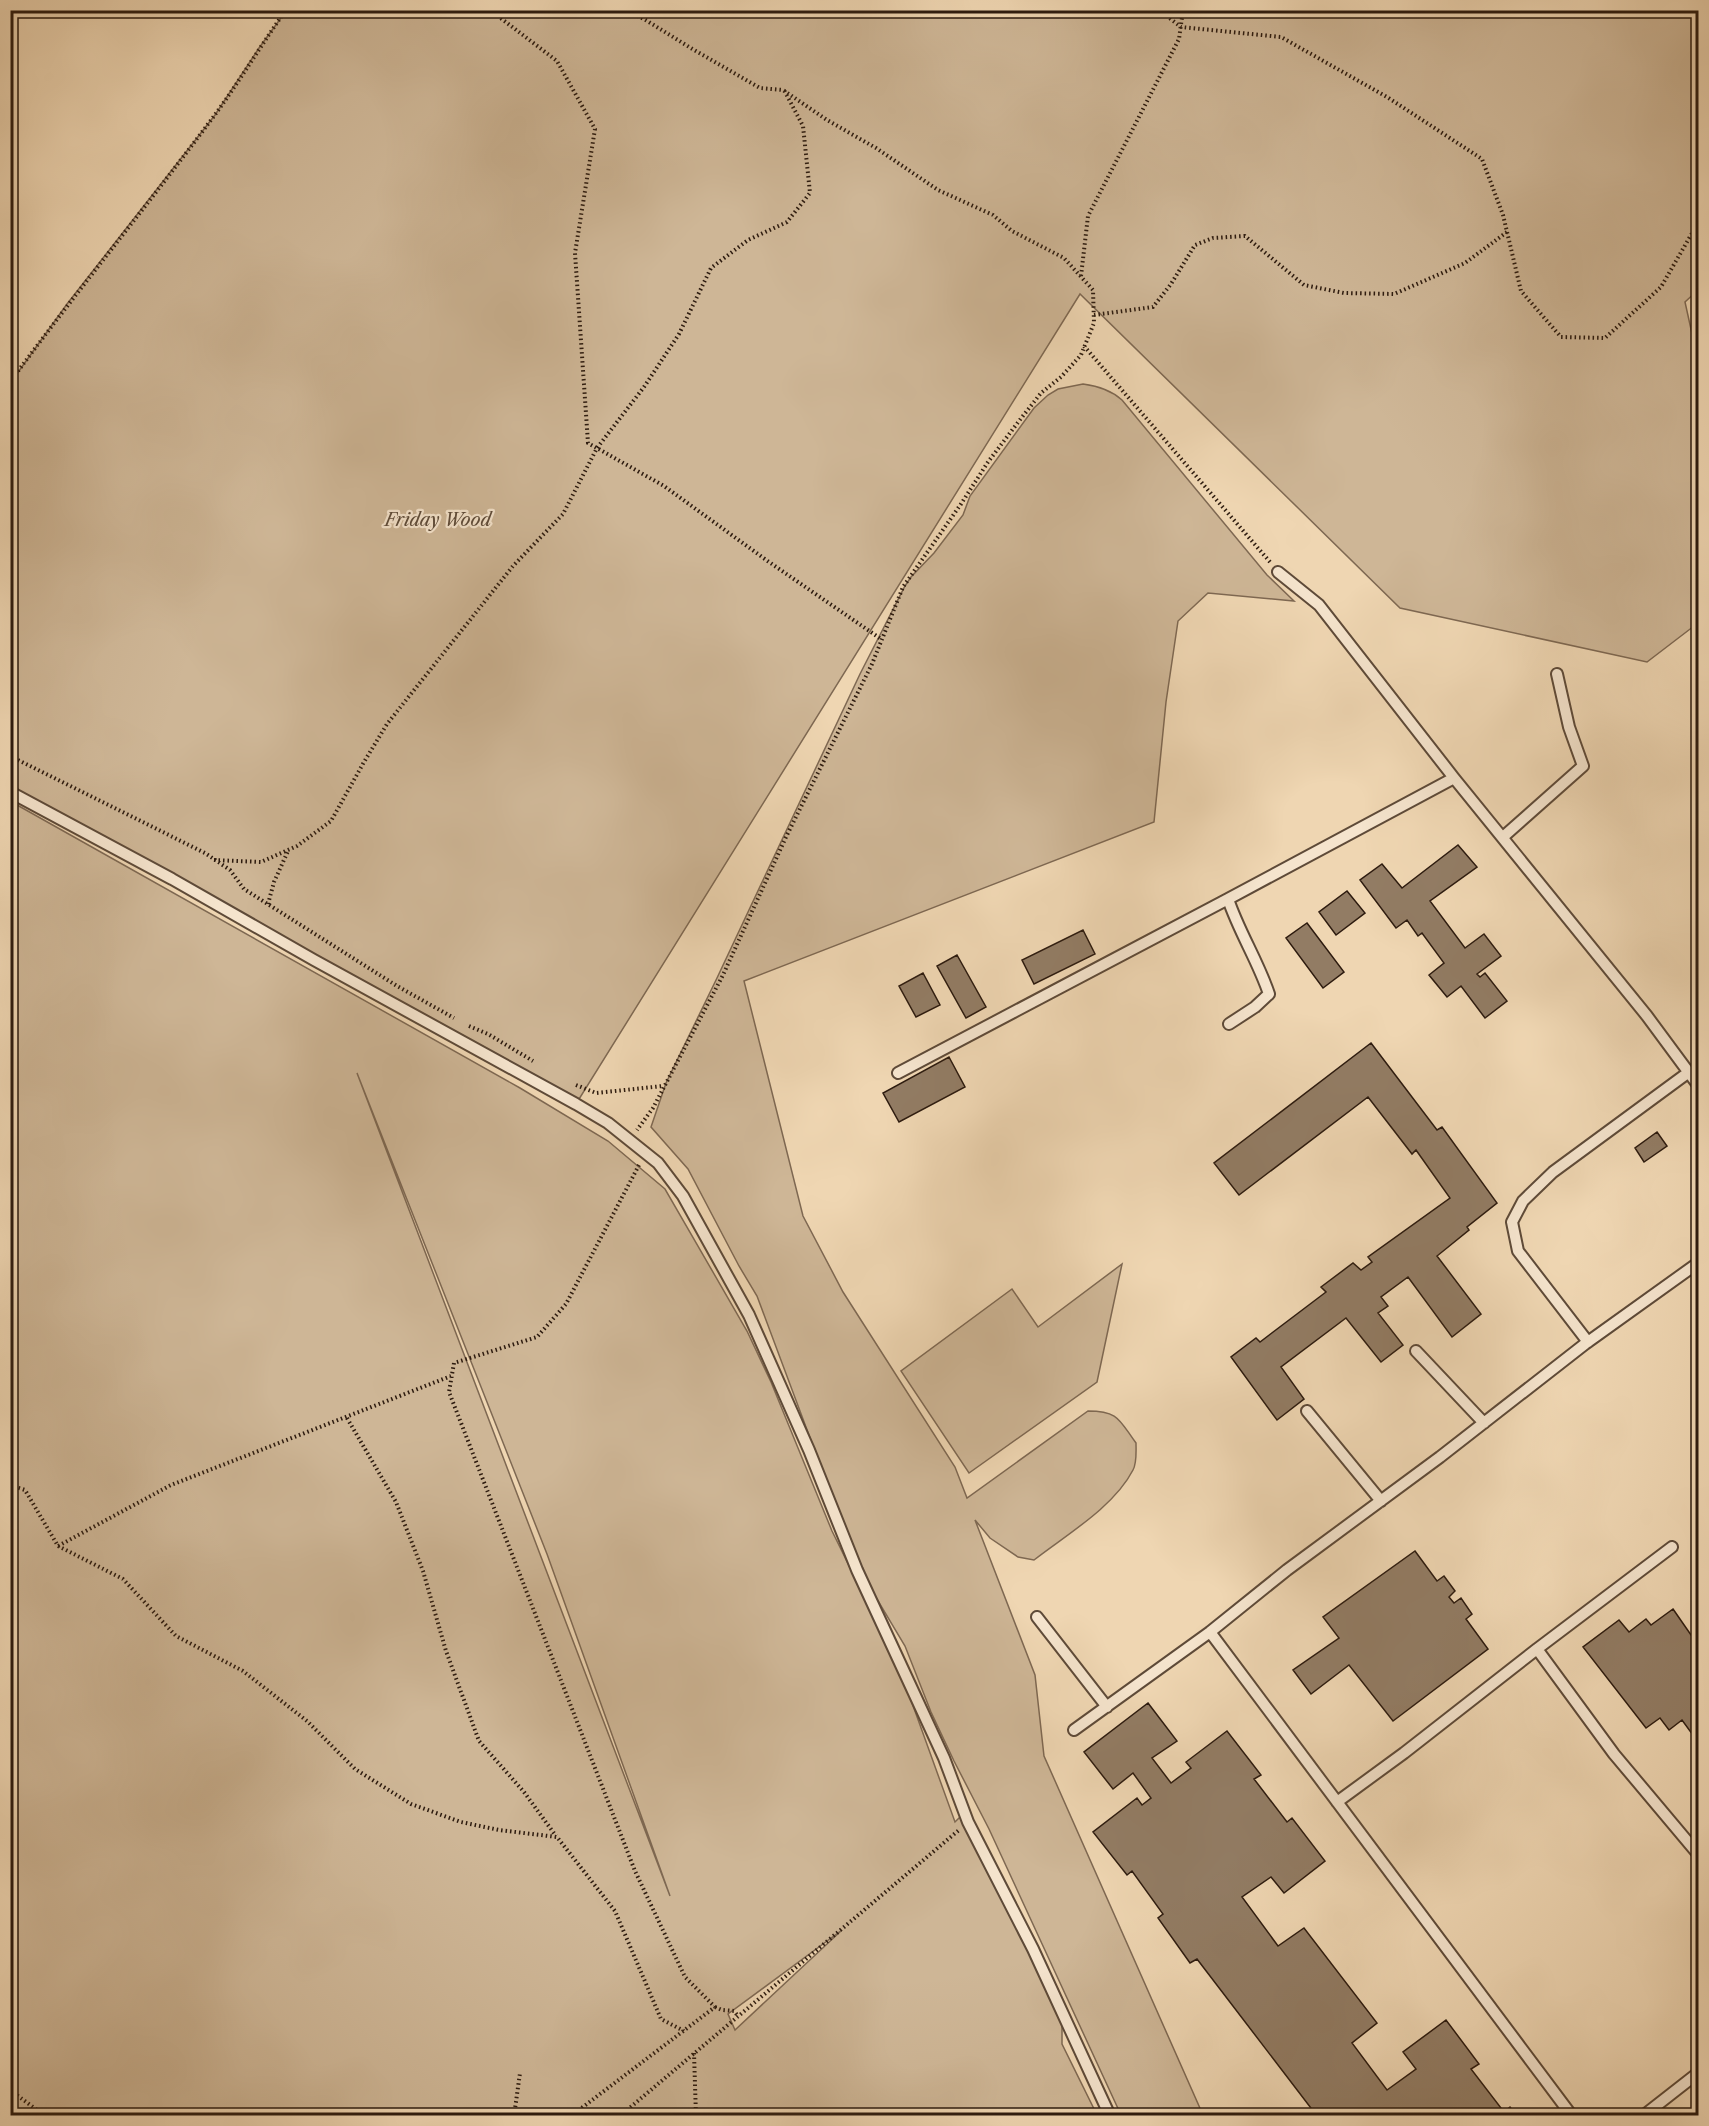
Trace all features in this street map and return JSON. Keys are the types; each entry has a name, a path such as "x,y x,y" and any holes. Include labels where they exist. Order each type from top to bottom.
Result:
{"lane":[{"path":"1278,572 1319,605 1454,778 1647,1016 1698,1085"},
{"path":"1503,837 1583,766 1569,727 1557,674"},
{"path":"898,1073 1454,778"},
{"path":"10,792 172,879 576,1104 608,1123 658,1163 683,1196 749,1314 809,1450 857,1570 944,1758 968,1821 1033,1949 1110,2115"},
{"path":"1228,899 1235,920 1260,969 1269,994 1255,1007 1229,1024"},
{"path":"1588,1341 1518,1251 1512,1222 1523,1201 1553,1172 1689,1072"},
{"path":"1074,1730 1210,1632 1287,1570 1484,1423 1588,1341 1698,1263"},
{"path":"1416,1351 1484,1423"},
{"path":"1306,1411 1381,1501"},
{"path":"1336,1803 1672,1547"},
{"path":"1037,1617 1107,1707"},
{"path":"1210,1632 1572,2115"},
{"path":"1537,1649 1614,1754 1698,1854"},
{"path":"1643,2115 1698,2073"}],"path":[{"path":"10,382 74,295 215,115 286,10"},
{"path":"490,10 557,61 596,129 575,253 588,442 664,486 881,639"},
{"path":"625,10 760,88 783,90 938,190 993,215 1012,231 1064,258 1093,290 1094,315 1094,323 1081,355 1061,377 1041,393 988,462 962,504 903,587 872,664 786,837 723,975 648,1115 630,1139"},
{"path":"1159,10 1181,27 1281,37 1387,97 1482,159 1507,232 1521,291 1561,337 1605,338 1661,288 1695,228 1698,227"},
{"path":"1081,276 1088,216 1179,39 1183,10"},
{"path":"214,860 261,862 297,846 331,821 387,724 513,566 563,514 597,448 644,387 679,334 711,268 748,240 787,222 810,193 803,126 783,90"},
{"path":"1094,315 1153,307 1171,284 1195,245 1213,238 1245,236 1304,285 1344,292 1394,294 1465,263 1507,232"},
{"path":"1084,346 1278,572"},
{"path":"10,756 214,860 230,870 244,889 397,986 488,1034 536,1063"},
{"path":"268,904 274,882 288,850"},
{"path":"571,1083 596,1093 664,1086"},
{"path":"640,1163 566,1304 537,1336 454,1363 449,1392 635,1871 685,1977 716,2007 734,2011 738,2016"},
{"path":"58,1546 171,1485 452,1376"},
{"path":"347,1418 396,1502 423,1571 446,1651 478,1741 524,1792 615,1911 661,2019 684,2031"},
{"path":"10,1485 25,1490 58,1546 123,1579 176,1636 243,1671 307,1722 355,1769 411,1804 461,1822 557,1837"},
{"path":"620,2115 968,1821"},
{"path":"571,2115 716,2007"},
{"path":"694,2053 696,2115"},
{"path":"514,2115 520,2073"},
{"path":"10,2090 37,2110 49,2115"}],"green space":[{"name":"Friday Wood","path":"286,11 1698,11 1698,290 1685,302 1698,361 1698,623 1647,662 1400,608 1080,294 576,1104 11,792 11,382 67,304 215,115"},
{"path":"1083,384 1104,389 1122,400 1267,575 1294,601 1208,593 1178,621 1166,702 1154,822 744,981 803,1216 843,1292 955,1467 967,1498 1088,1411 1098,1411 1117,1418 1136,1443 1134,1467 1114,1496 1088,1520 1034,1560 1018,1557 990,1538 975,1520 1035,1675 1044,1756 1203,2115 1121,2115 989,1829 931,1712 905,1646 859,1569 757,1296 688,1169 651,1127 666,1083 860,674 905,586 963,515 970,496 1034,408 1058,389"},
{"path":"10,801 520,1088 608,1141 665,1189 747,1331 771,1382 832,1531 907,1689 955,1822 960,1817 1062,2018 1062,2044 1097,2115 11,2115","holes":["357,1073 547,1554 670,1896","842,1930 735,2030 728,2014"]},
{"path":"1122,1264 1097,1382 969,1473 901,1371 1012,1289 1038,1327"}],"building":[{"path":"1458,845 1477,867 1430,901 1465,948 1484,934 1501,956 1477,974 1480,977 1485,973 1507,1001 1485,1018 1461,986 1447,997 1429,975 1444,963 1422,933 1418,936 1407,920 1396,928 1360,880 1382,864 1402,888"},
{"path":"1347,891 1365,913 1336,935 1319,912"},
{"path":"1307,923 1344,972 1323,988 1286,938"},
{"path":"1083,930 1095,954 1034,984 1022,960"},
{"path":"957,955 986,1007 966,1018 937,966"},
{"path":"923,973 940,1005 916,1017 899,986"},
{"path":"1371,1043 1437,1130 1442,1127 1497,1203 1467,1227 1469,1230 1437,1256 1481,1314 1452,1337 1408,1277 1381,1297 1388,1306 1378,1313 1403,1345 1381,1362 1346,1318 1281,1367 1304,1399 1277,1420 1231,1357 1256,1338 1260,1342 1326,1292 1321,1287 1353,1263 1361,1270 1372,1262 1368,1257 1450,1198 1416,1150 1412,1154 1368,1097 1239,1195 1214,1163"},
{"path":"949,1057 965,1087 899,1122 883,1093"},
{"path":"1657,1132 1667,1146 1644,1162 1635,1148"},
{"path":"1415,1551 1437,1581 1444,1576 1455,1591 1449,1597 1454,1603 1461,1598 1472,1614 1466,1619 1488,1649 1393,1721 1349,1665 1311,1694 1293,1670 1339,1638 1323,1617"},
{"path":"1673,1609 1698,1645 1698,1742 1682,1720 1669,1730 1660,1718 1646,1728 1583,1647 1619,1620 1629,1632 1646,1619 1651,1625"},
{"path":"1148,1703 1177,1741 1152,1758 1171,1783 1191,1768 1186,1762 1227,1731 1261,1775 1254,1779 1287,1822 1292,1818 1325,1861 1284,1893 1271,1877 1242,1897 1278,1946 1304,1928 1377,2023 1352,2043 1387,2090 1416,2069 1403,2052 1446,2020 1479,2064 1471,2069 1504,2112 1510,2107 1517,2116 1317,2116 1197,1959 1190,1963 1158,1918 1163,1914 1132,1871 1127,1875 1093,1832 1137,1798 1142,1805 1151,1798 1133,1773 1113,1789 1084,1752"}]}
